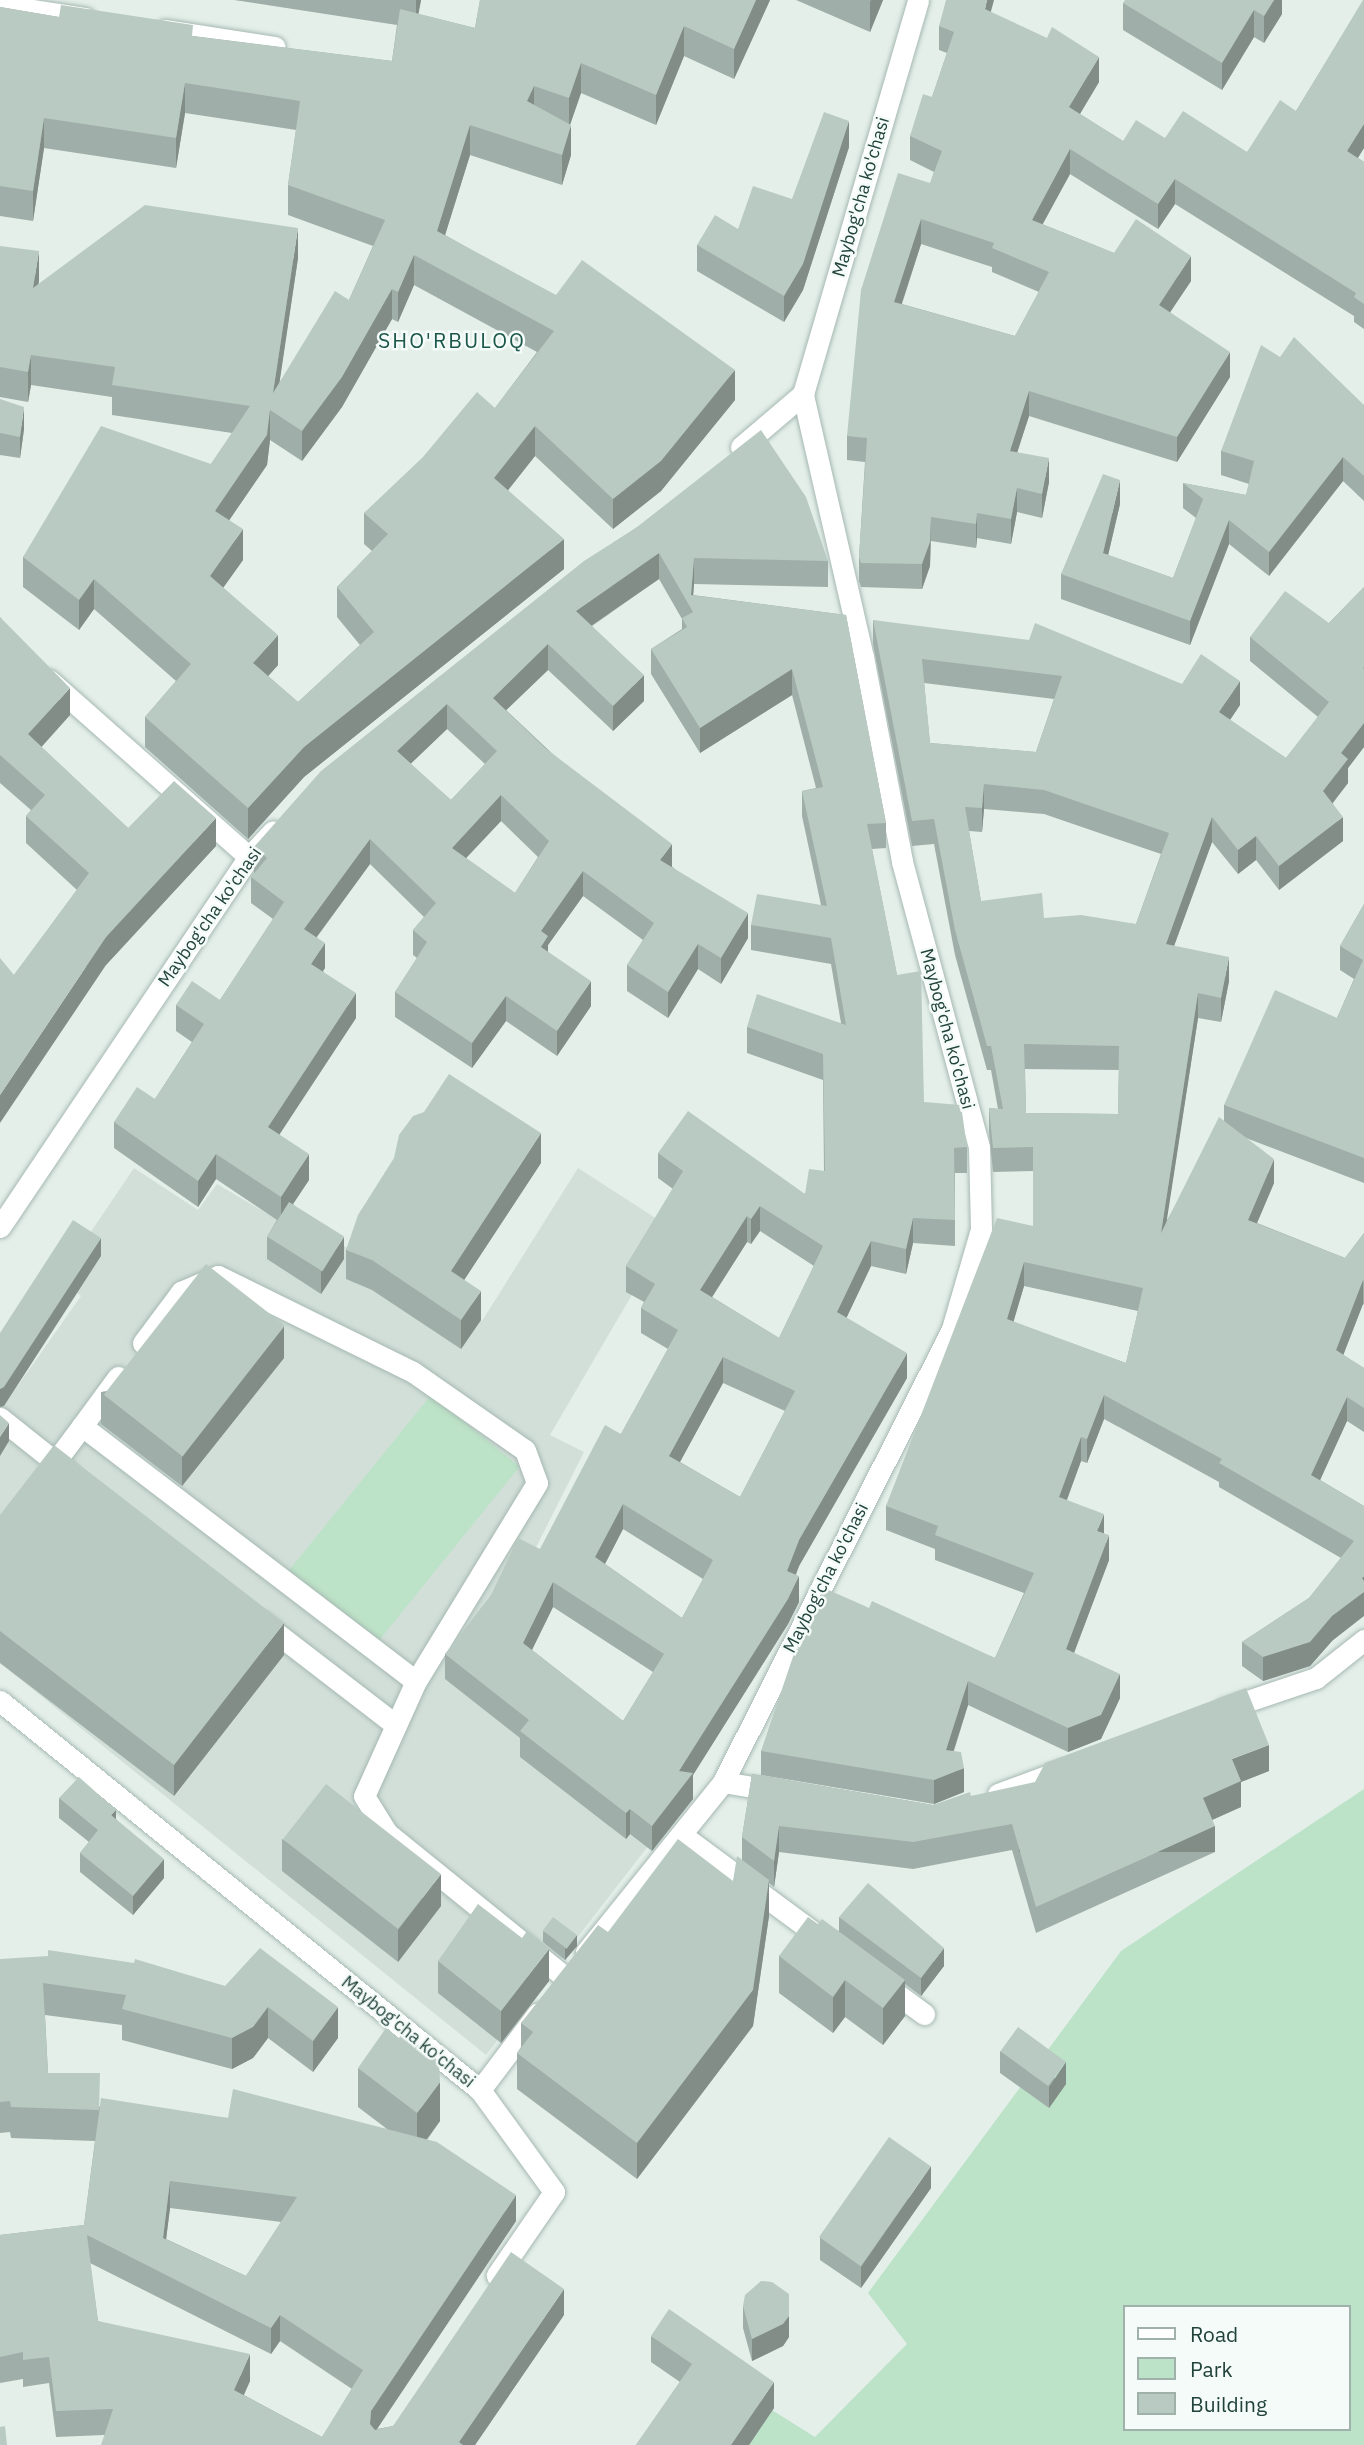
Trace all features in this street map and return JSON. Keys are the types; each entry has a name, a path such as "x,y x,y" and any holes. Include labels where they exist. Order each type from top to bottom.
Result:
{"street":[{"name":"Maybog'cha ko'chasi","path":"0,1701 480,2090 565,1977 683,1836 723,1782 952,1329 981,1229 979,1147 902,861 863,657 803,394 918,0"},
{"path":"0,5 110,22"},
{"path":"137,26 302,51"},
{"path":"726,460 803,394"},
{"path":"37,667 249,857"},
{"name":"Maybog'cha ko'chasi","path":"0,1227 249,857 285,817"},
{"path":"55,1462 181,1292 218,1276 412,1372 525,1450 537,1483 416,1681 393,1723 364,1796 387,1833 543,1955 565,1977"},
{"path":"0,1418 88,1487"},
{"path":"82,1426 416,1681"},
{"path":"240,1605 393,1723"},
{"path":"1205,1714 1316,1678 1364,1640"},
{"path":"974,1803 1078,1764"},
{"path":"723,1782 803,1795"},
{"path":"683,1836 836,1950"},
{"path":"869,1974 924,2014"},
{"path":"480,2090 554,2192 485,2292"}],"shaded area":[{"path":"134,1168 198,1210 217,1184 292,1228 381,1259 482,1321 578,1168 671,1228 550,1435 584,1452 486,1647 684,1800 486,2055 0,1663 0,1411 81,1296 59,1279"}],"green space":[{"path":"431,1395 520,1467 377,1642 289,1571"},
{"path":"1364,1789 1364,2445 741,2445 767,2407 815,2437 907,2344 868,2293 1121,1951"}],"building":[{"path":"480,0 756,0 734,49 684,26 656,95 581,63 569,98 534,86 527,101 571,125 562,155 470,125 437,231 556,295 582,260 735,370 661,461 613,499 535,426 494,478 564,539 304,747 248,808 145,717 191,664 94,579 79,600 23,557 101,426 211,464 250,406 112,385 115,367 31,355 28,372 0,367 0,246 39,251 33,288 145,205 298,228 273,393 335,291 349,300 385,220 288,185 300,101 185,83 176,138 44,118 33,191 0,186 0,7 59,17 61,5 193,25 192,36 392,61 400,9 475,28","holes":["414,255 554,331 495,408 477,392 423,457 364,513 388,534 337,587 374,632 298,702 253,663 278,635 210,576 243,529 215,511 267,435 270,410 302,431 342,377 392,289 398,292"]},
{"path":"946,0 987,0 985,9 1047,38 1052,27 1099,57 1069,107 1123,141 1136,120 1165,138 1183,111 1247,152 1280,100 1296,111 1364,0 1364,124 1347,151 1364,162 1364,304 1354,297 1356,293 1175,179 1158,204 1070,149 1032,220 1114,253 1136,219 1191,256 1159,305 1230,352 1177,437 1029,391 1010,451 1049,458 1042,494 1017,488 1011,519 977,513 976,524 931,517 930,542 922,564 861,563 859,557 867,438 847,436 861,290 898,173 930,183 942,151 910,136 923,94 932,97 954,32 939,26","holes":["921,219 994,243 992,248 1049,272 1015,336 894,302"]},
{"path":"1125,0 1274,0 1264,16 1254,10 1222,63 1123,3"},
{"path":"824,112 849,121 803,264 784,296 697,245 715,215 738,229 753,186 792,199"},
{"path":"1294,337 1364,405 1364,476 1343,457 1269,552 1229,520 1190,621 1061,574 1103,474 1120,480 1103,553 1173,578 1203,499 1183,483 1246,495 1254,461 1221,451 1261,345 1280,357"},
{"path":"0,399 24,407 20,437 0,433"},
{"path":"761,430 806,497 828,561 694,558 691,595 846,615 886,823 867,824 897,975 921,971 924,1102 961,1105 967,1147 954,1148 955,1220 913,1218 906,1249 871,1241 837,1312 907,1353 799,1540 787,1571 799,1576 788,1599 679,1771 693,1773 652,1826 630,1809 626,1813 520,1731 529,1720 445,1654 491,1595 518,1538 540,1549 605,1425 621,1434 678,1330 641,1308 655,1284 626,1266 683,1171 658,1153 688,1111 805,1194 809,1169 825,1171 823,1054 747,1027 757,994 846,1025 831,938 751,925 757,894 827,906 802,791 823,787 792,669 700,728 651,649 687,627 682,618 693,612 659,553 576,611 644,675 613,706 548,644 493,698 545,748 672,844 660,860 748,913 721,958 698,944 668,992 627,965 654,923 583,871 541,931 548,936 541,947 591,981 557,1031 506,996 472,1043 395,992 427,942 413,930 436,903 370,839 304,929 325,943 311,964 356,993 268,1127 309,1154 281,1197 216,1154 198,1181 114,1122 137,1087 155,1099 204,1024 176,1005 192,981 220,1000 284,902 251,877 267,858 254,847 321,771 584,561 637,527","holes":["447,704 497,751 451,800 397,751","501,795 549,841 515,893 452,848","760,1206 823,1246 779,1338 700,1290 747,1216 751,1219","723,1357 795,1391 740,1497 669,1456","623,1504 713,1560 682,1618 595,1557","553,1582 664,1654 623,1721 523,1643"]},
{"path":"1364,587 1364,723 1341,753 1348,759 1323,791 1343,817 1279,866 1256,836 1238,850 1212,817 1166,944 1229,957 1221,998 1198,993 1161,1233 1219,1117 1274,1159 1248,1220 1345,1258 1364,1233 1364,1281 1336,1350 1364,1368 1364,1408 1347,1397 1311,1475 1364,1506 1364,1592 1332,1616 1310,1642 1263,1657 1242,1642 1309,1598 1354,1541 1219,1463 1222,1459 1104,1395 1087,1439 1081,1437 1059,1497 1104,1514 1097,1531 1109,1535 1066,1649 1120,1674 1101,1715 1068,1728 968,1681 946,1750 961,1752 964,1768 934,1780 761,1751 802,1630 824,1588 869,1608 872,1601 995,1658 1034,1573 935,1535 938,1526 886,1506 997,1218 1033,1226 1033,1147 993,1148 989,1108 1003,1109 991,1046 987,1046 955,930 934,819 912,821 873,620 1029,640 1035,623 1182,684 1201,654 1240,681 1219,712 1286,758 1329,702 1250,637 1285,591 1329,623","holes":["922,659 1062,676 1036,752 930,743","984,784 1044,790 1169,833 1136,924 1081,915 1044,918 1042,893 981,901 965,807 982,808","1024,1044 1119,1046 1118,1114 1026,1113","1024,1262 1143,1288 1126,1363 1007,1319"]},
{"path":"0,617 70,688 28,734 128,828 174,781 216,818 106,937 0,1095 0,958 14,975 89,873 26,816 45,795 0,755"},
{"path":"1364,904 1364,1158 1224,1105 1275,990 1337,1018 1363,960 1340,946"},
{"path":"449,1074 541,1133 451,1271 481,1291 461,1320 372,1260 346,1250 358,1215 394,1158 399,1135 413,1116 424,1112"},
{"path":"289,1202 344,1236 322,1271 267,1237"},
{"path":"73,1220 101,1238 4,1387 0,1389 0,1333"},
{"path":"206,1264 285,1326 183,1456 104,1395"},
{"path":"0,1415 9,1423 0,1437"},
{"path":"54,1445 284,1623 174,1765 0,1631 0,1515"},
{"path":"1246,1688 1269,1745 1232,1759 1241,1781 1203,1798 1215,1826 1036,1907 1012,1824 913,1842 779,1826 774,1861 742,1837 752,1774 933,1805 970,1792 971,1796 1035,1782 1045,1763"},
{"path":"79,1777 116,1810 111,1815 164,1859 133,1896 80,1853 98,1830 59,1798"},
{"path":"326,1784 441,1874 398,1929 283,1839"},
{"path":"678,1839 733,1881 737,1856 769,1880 753,1990 637,2143 517,2053 533,2032 521,2023 598,1925 608,1932"},
{"path":"868,1883 944,1948 921,1978 839,1917"},
{"path":"478,1904 522,1938 527,1931 549,1949 501,2011 438,1961"},
{"path":"553,1917 577,1935 567,1949 543,1931"},
{"path":"808,1917 818,1924 822,1919 905,1980 883,2008 845,1980 833,1997 779,1956"},
{"path":"260,1948 338,2007 313,2041 268,2007 253,2027 232,2038 122,2009 126,1995 43,1983 48,2073 100,2073 99,2110 11,2107 10,2101 0,2102 0,1959 48,1956 48,1950 134,1963 135,1959 225,1986"},
{"path":"1018,2027 1066,2062 1048,2086 1000,2051"},
{"path":"386,2028 399,2038 402,2033 439,2061 440,2082 417,2113 358,2068"},
{"path":"233,2089 437,2142 516,2195 371,2411 370,2424 375,2430 393,2426 511,2252 564,2289 459,2442 463,2445 101,2445 113,2409 56,2411 49,2357 23,2360 23,2352 0,2357 0,2235 84,2225 101,2098 228,2118","holes":["170,2181 297,2197 246,2276 163,2238","87,2235 271,2328 280,2315 363,2370 322,2437 234,2390 250,2354 98,2321"]},
{"path":"889,2137 931,2166 861,2266 819,2237"},
{"path":"761,2281 772,2282 789,2294 789,2316 783,2324 752,2339 743,2306 745,2295"},
{"path":"669,2309 774,2382 731,2445 636,2445 692,2364 651,2336"},
{"path":"5,2426 7,2445 0,2445 0,2427"}],"district":[{"name":"SHO'RBULOQ","path":"452,340"}]}
